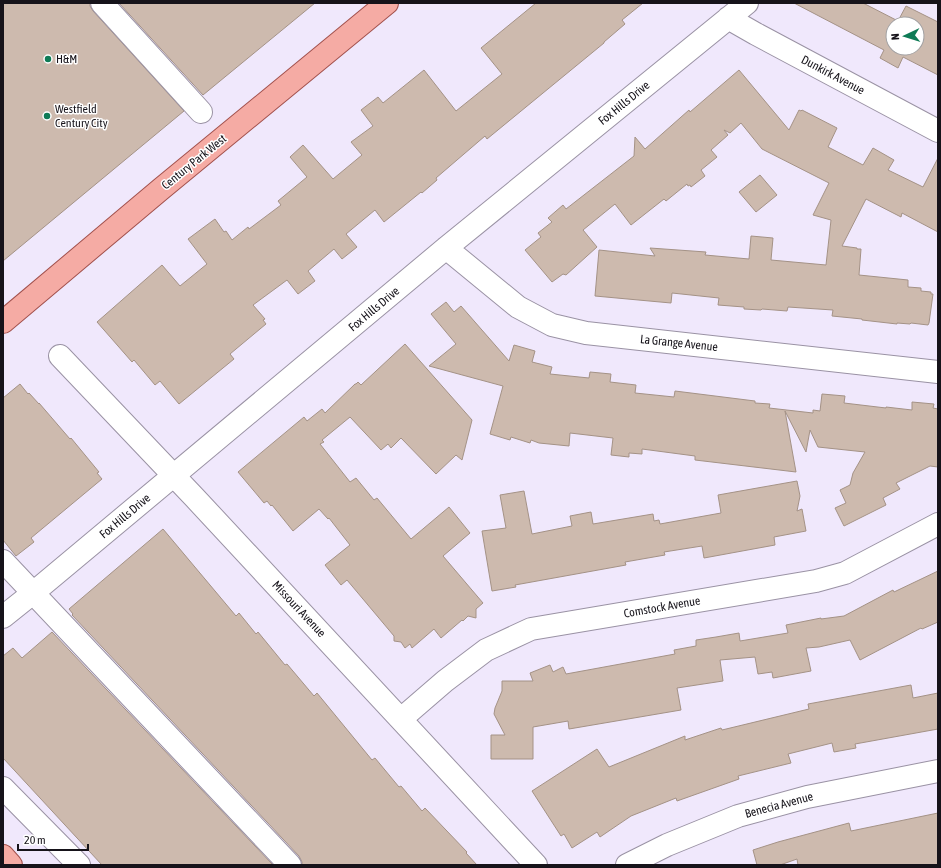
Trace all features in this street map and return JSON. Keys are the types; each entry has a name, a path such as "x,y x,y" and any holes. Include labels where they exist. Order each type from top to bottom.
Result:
{"main road":[{"name":"Century Park West","path":"3,322 161,189 387,3"},
{"path":"3,856 11,865"}],"street":[{"path":"102,3 201,112"},
{"name":"Fox Hills Drive","path":"3,617 446,248 747,3"},
{"name":"Dunkirk Avenue","path":"728,18 938,131"},
{"name":"La Grange Avenue","path":"446,248 518,306 552,325 586,333 938,372"},
{"name":"Missouri Avenue","path":"60,356 174,476 536,865"},
{"name":"Comstock Avenue","path":"401,719 445,681 486,650 531,629 816,581 845,573 938,524"},
{"path":"3,561 290,865"},
{"name":"Benecia Avenue","path":"627,865 667,846 738,816 807,797 938,771"},
{"path":"3,788 79,865"}],"building":[{"name":"Westfield Century City","path":"3,3 90,3 93,11 184,111 3,261"},
{"path":"119,3 315,3 203,95"},
{"path":"536,3 643,3 622,20 625,24 604,43 487,139 485,136 436,178 437,180 422,193 421,192 384,222 375,210 346,234 357,247 342,259 334,249 308,271 315,281 298,294 287,280 253,305 265,319 263,320 266,324 230,354 234,359 179,404 160,381 155,385 134,360 132,362 97,322 162,265 180,286 207,264 188,239 215,219 232,240 248,227 249,229 281,205 278,201 307,177 290,157 303,145 333,179 362,155 351,142 373,126 361,110 378,97 383,103 424,70 456,111 502,74 481,48"},
{"path":"794,3 863,3 888,16 885,16 885,56 925,56 925,16 901,16 906,6 938,22 938,75 903,57 898,68 880,58 884,50"},
{"path":"739,70 789,130 799,110 802,110 837,128 828,147 863,165 873,148 894,160 888,170 923,187 938,158 938,232 902,213 901,217 866,199 842,246 861,249 859,275 908,280 908,287 921,288 921,291 931,292 931,294 933,294 928,325 911,323 897,324 832,316 833,310 788,307 787,311 744,309 744,307 718,305 719,298 672,293 671,303 595,296 599,250 655,256 650,248 706,252 705,255 749,259 751,236 773,238 771,260 826,265 831,220 813,215 829,183 762,149 741,123 730,133 724,130 728,135 711,150 717,157 701,170 705,176 691,187 687,184 666,201 664,199 631,225 615,204 583,230 597,247 566,275 563,274 552,282 525,250 541,237 538,233 552,222 548,218 563,205 566,209 634,156 635,137 645,149 689,110 690,112"},
{"path":"760,175 777,195 756,212 739,192"},
{"path":"446,302 454,312 461,306 509,361 514,345 535,351 532,362 552,367 550,374 589,378 590,372 611,374 610,382 636,385 635,393 674,397 675,391 755,401 755,403 770,404 769,408 813,413 813,410 820,411 822,394 845,396 844,403 886,408 912,410 912,402 934,404 933,408 938,409 938,467 930,466 896,483 900,489 883,498 886,505 844,526 835,508 846,503 840,490 850,485 853,473 865,452 818,447 810,430 806,452 785,411 796,472 695,460 695,456 642,449 642,454 629,453 629,457 611,455 613,438 570,433 569,446 539,443 531,440 530,443 511,437 510,440 490,434 503,386 429,366 456,344 431,314"},
{"path":"405,344 472,420 462,460 456,455 436,474 401,438 391,448 388,444 381,450 350,417 322,440 324,442 320,444 350,482 356,478 374,500 377,498 411,539 449,507 470,533 443,556 483,603 476,609 476,618 468,616 441,638 434,629 412,648 410,644 405,648 401,642 394,641 394,636 347,580 341,585 325,565 350,545 329,518 328,519 319,509 293,531 272,505 271,506 267,501 264,503 238,472 304,417 307,421 322,409 325,413 355,384 358,382 361,385"},
{"path":"20,384 28,394 29,393 39,403 70,439 71,438 99,472 97,473 102,479 31,538 34,542 16,556 3,540 3,398"},
{"path":"797,481 800,496 797,511 802,509 806,531 774,537 775,545 704,558 702,546 664,552 665,555 625,562 626,565 515,585 516,587 492,591 482,531 506,528 500,495 524,491 532,534 572,526 570,516 591,512 593,524 653,514 654,521 659,520 660,524 721,513 718,495"},
{"path":"163,529 236,616 239,613 256,634 258,632 285,665 287,664 314,696 317,693 372,760 375,758 399,787 401,786 422,811 425,808 467,852 466,853 477,865 302,865 299,856 72,615 73,614 69,609"},
{"path":"938,571 938,622 922,629 921,628 860,660 850,640 819,647 806,648 811,671 773,678 772,672 758,674 755,657 720,660 723,681 677,688 681,710 569,729 568,721 533,727 533,759 491,759 491,735 505,735 494,714 502,691 502,681 533,681 530,673 550,665 553,672 563,667 566,674 675,654 674,650 696,646 696,640 739,633 740,641 788,633 786,625 821,618 844,616 893,590 894,592"},
{"path":"52,632 273,865 102,865 3,758 3,656 13,648 22,658"},
{"path":"911,685 913,698 938,693 938,729 855,744 856,748 834,752 832,743 788,754 791,763 738,776 739,779 677,801 676,798 631,816 600,837 597,832 572,848 564,834 561,836 532,791 597,749 609,767 685,736 685,740 721,728 722,730 809,709 808,704"},
{"path":"938,813 938,865 798,865 797,859 780,865 757,865 753,850 849,823 851,831"}],"place":[{"name":"H&M","path":"48,59"},
{"name":"Westfield Century City","path":"47,116"}]}
